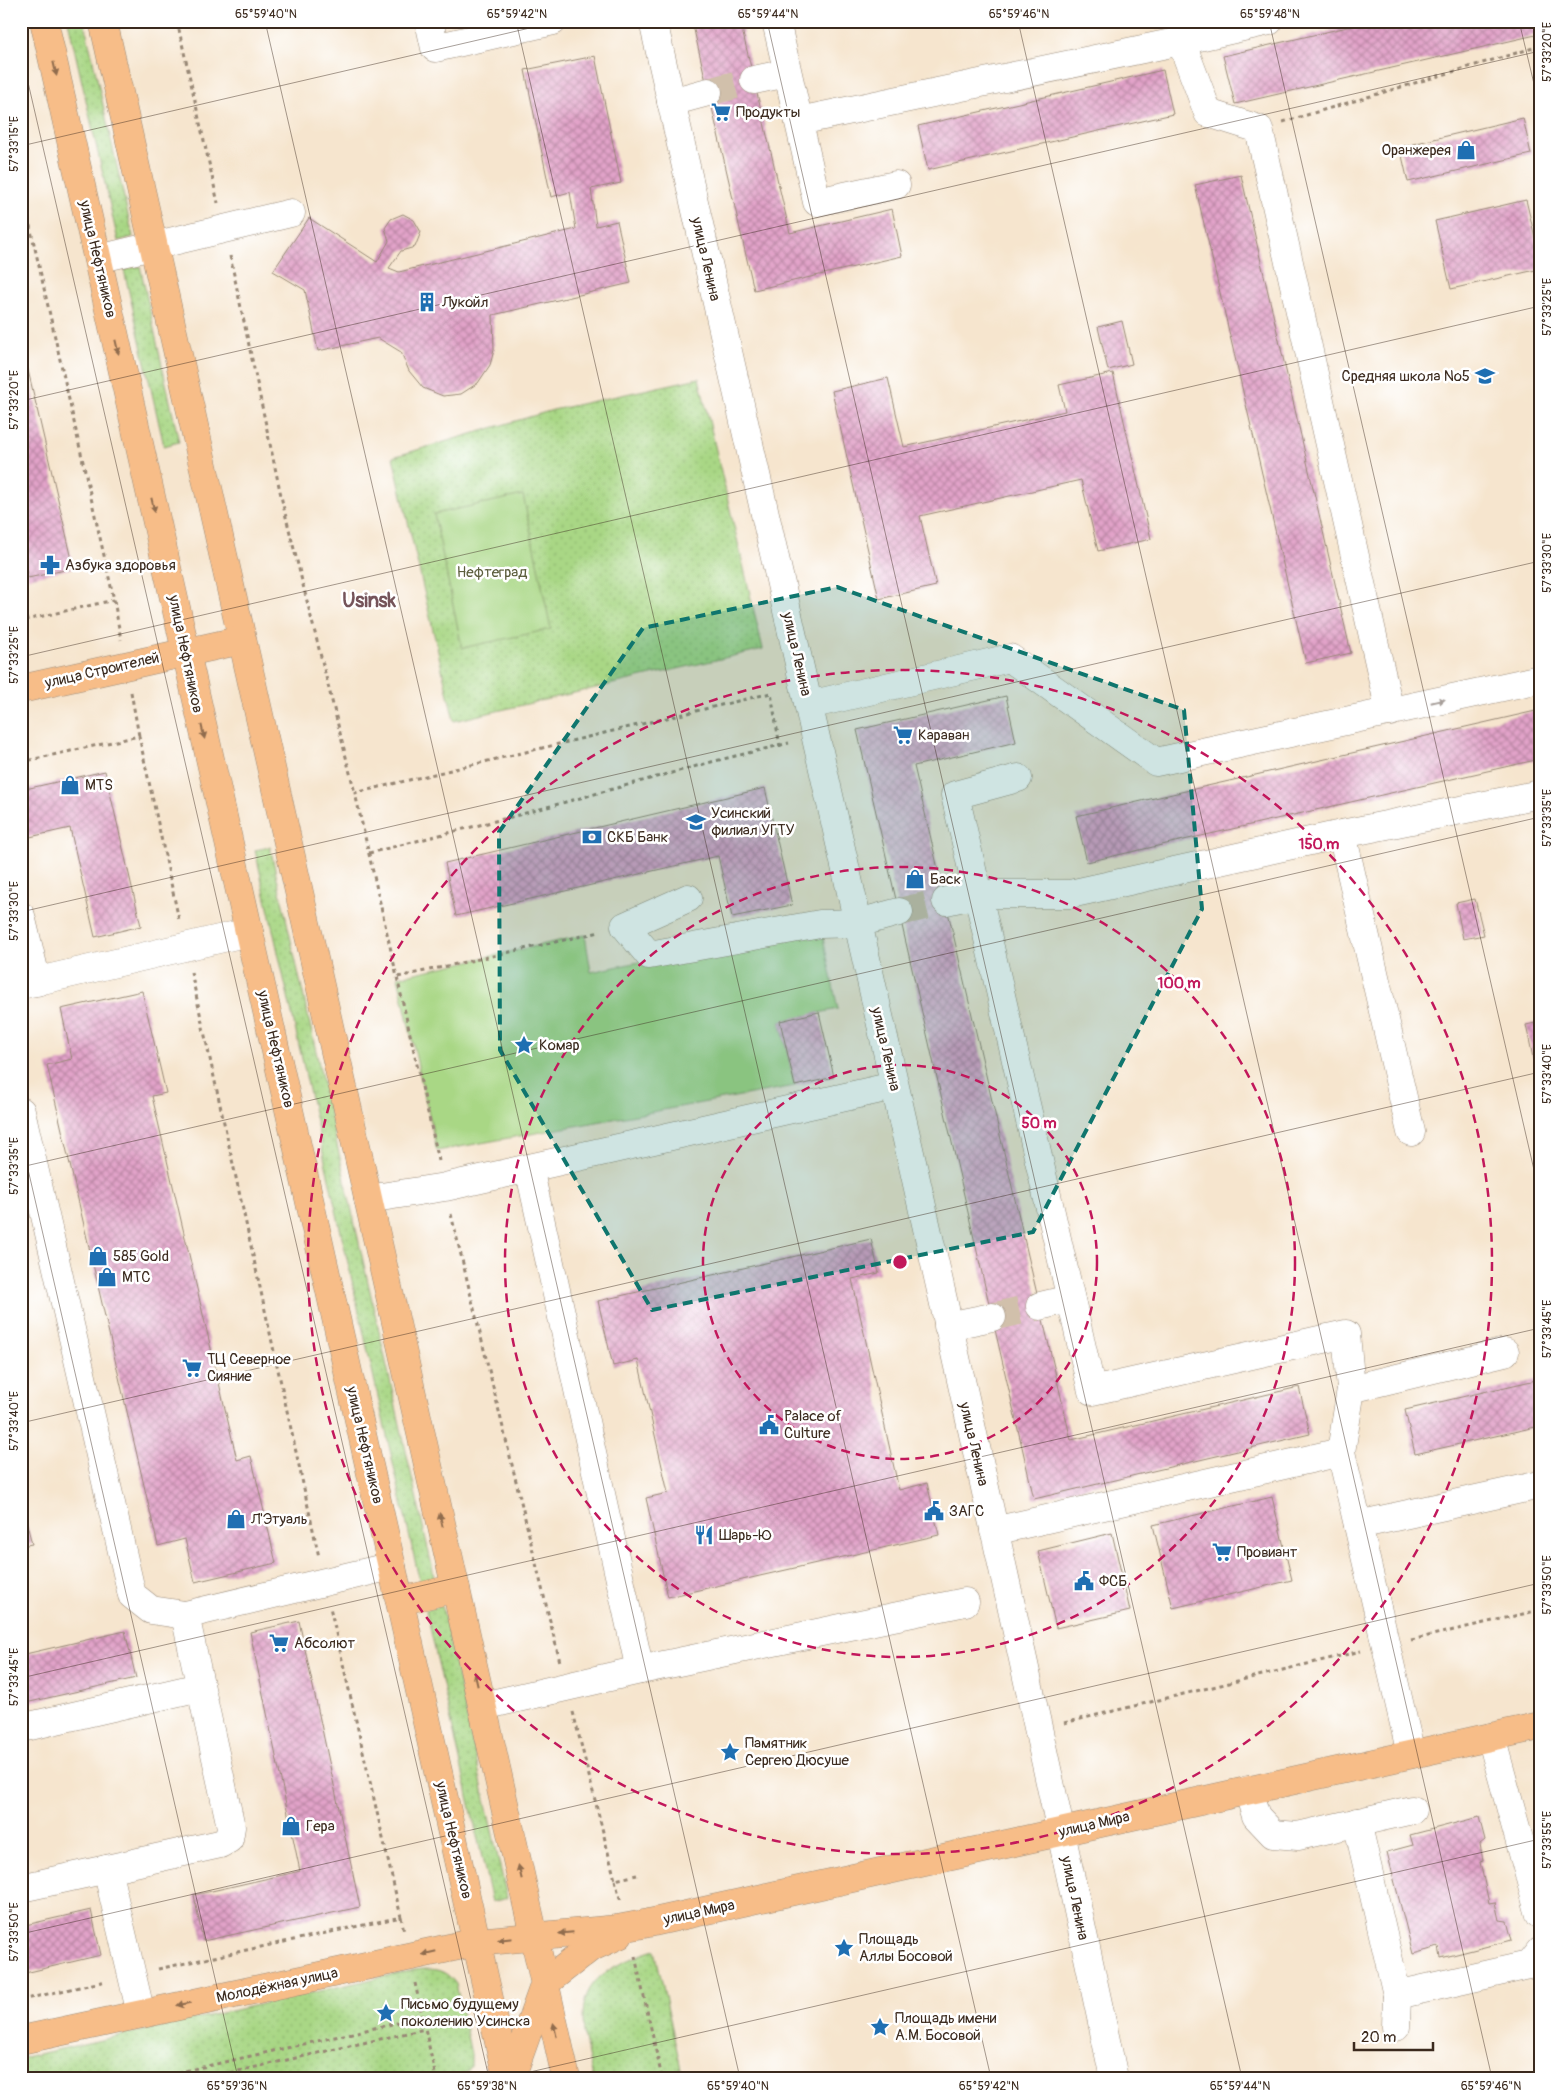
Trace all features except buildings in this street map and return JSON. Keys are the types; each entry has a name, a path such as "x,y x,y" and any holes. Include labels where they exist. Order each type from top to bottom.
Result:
{"main road":[{"name":"улица Нефтяников","path":"44,21 507,2078"},
{"path":"103,21 566,2078"},
{"name":"улица Строителей","path":"21,688 242,640"},
{"path":"400,1601 456,1588"},
{"name":"улица Мира","path":"534,1936 639,1927 1540,1726"},
{"name":"улица Мира","path":"545,1983 590,1948 639,1927"},
{"name":"Молодёжная улица","path":"21,2040 476,1942 534,1936"},
{"path":"511,2078 545,1983"}],"street":[{"path":"429,21 434,48 553,21"},
{"name":"улица Ленина","path":"653,21 809,704 1061,1832 1114,2078"},
{"path":"776,21 817,202 896,185"},
{"path":"799,120 1180,40 1231,26 1270,21"},
{"path":"1180,40 1208,113 1259,129 1390,712"},
{"path":"754,80 788,73"},
{"path":"671,102 708,92"},
{"path":"98,260 292,213"},
{"path":"809,704 1010,658 1156,762 1540,679"},
{"path":"1018,778 954,794 1069,1299 1092,1391 1346,1334 1351,1390 1342,1452 1411,1754"},
{"path":"946,901 977,894 1070,894 1342,834 1540,794"},
{"path":"1342,834 1411,1132"},
{"path":"688,898 625,926 649,955 820,924 858,923 899,912"},
{"path":"21,916 29,984 249,932"},
{"path":"368,1199 444,1187 894,1086"},
{"path":"21,1111 132,1595 151,1610 185,1615 324,1580 392,1566"},
{"path":"529,1168 640,1670"},
{"path":"1040,1306 1069,1299"},
{"path":"948,1326 992,1317"},
{"path":"1351,1390 1505,1352"},
{"path":"994,1531 1342,1452"},
{"path":"1358,1525 1540,1485"},
{"path":"482,1706 640,1670 965,1602"},
{"path":"21,1888 220,1844 229,1839 232,1827 185,1615"},
{"path":"21,1728 200,1687"},
{"path":"1491,1737 1540,1915"},
{"path":"1248,1790 1256,1816 1273,1834 1298,1836 1412,1810"},
{"path":"1358,1822 1397,1995 1396,2027"},
{"path":"107,1869 141,2014"},
{"path":"1397,1995 1529,1965 1540,1950"}],"path":[{"path":"177,21 220,211"},
{"path":"1259,129 1540,46"},
{"path":"21,186 114,600 21,621"},
{"path":"228,249 283,505 355,792 444,1187 566,1686 615,1880 639,1927 662,2078"},
{"path":"355,792 771,694 780,747 715,760 511,817 369,853"},
{"path":"21,762 140,736 324,1580 436,2078"},
{"path":"398,977 625,926"},
{"path":"1060,1714 1062,1723 1540,1610"},
{"path":"615,1880 637,1874"},
{"path":"21,2000 401,1917"},
{"path":"154,2078 422,2017"},
{"path":"207,2078 425,2029"}],"highlighted area":[{"path":"837,587 1184,710 1202,909 1033,1232 652,1310 500,1050 499,832 643,628"}],"green space":[{"path":"68,21 84,21 133,237 118,241"},
{"path":"140,266 179,442 164,446 124,270"},
{"path":"699,378 763,649 454,721 393,457 553,410"},
{"name":"Нефтеград","path":"523,495 551,629 462,648 434,514"},
{"path":"270,847 435,1580 420,1583 255,850"},
{"path":"820,924 838,1009 780,1021 795,1086 437,1151 398,977 585,935 591,972"},
{"path":"442,1606 507,1898 492,1902 426,1610"},
{"path":"655,1950 683,2078 593,2078 584,2030 583,2011 587,1995 595,1982 609,1970 628,1960"},
{"path":"425,1969 443,1972 456,1984 471,2054 471,2067 461,2078 21,2078 21,2058 413,1970"}],"tunnel":[{"path":"708,92 754,80"},
{"path":"899,912 946,901"},
{"path":"992,1317 1040,1306"}],"place":[{"name":"Продукты","path":"721,112"},
{"name":"Оранжерея","path":"1466,150"},
{"name":"Лукойл","path":"427,302"},
{"name":"Средняя школа №5","path":"1485,376"},
{"name":"Азбука здоровья","path":"50,565"},
{"name":"Караван","path":"903,735"},
{"name":"MTS","path":"70,785"},
{"name":"Усинский филиал УГТУ","path":"696,822"},
{"name":"СКБ Банк","path":"592,837"},
{"name":"Баск","path":"915,879"},
{"name":"Комар","path":"524,1045"},
{"name":"585 Gold","path":"98,1256"},
{"name":"МТС","path":"107,1277"},
{"name":"ТЦ Северное Сияние","path":"192,1368"},
{"name":"Palace of Culture","path":"769,1425"},
{"name":"ЗАГС","path":"934,1511"},
{"name":"Л'Этуаль","path":"236,1519"},
{"name":"Шарь-Ю","path":"704,1535"},
{"name":"Провиант","path":"1222,1552"},
{"name":"ФСБ","path":"1084,1581"},
{"name":"Абсолют","path":"279,1643"},
{"name":"Памятник Сергею Дюсуше","path":"730,1752"},
{"name":"Гера","path":"291,1826"},
{"name":"Площадь Аллы Босовой","path":"844,1948"},
{"name":"Письмо будущему поколению Усинска","path":"386,2013"},
{"name":"Площадь имени А.М. Босовой","path":"880,2027"}],"district":[{"name":"Usinsk","path":"369,600"}]}
